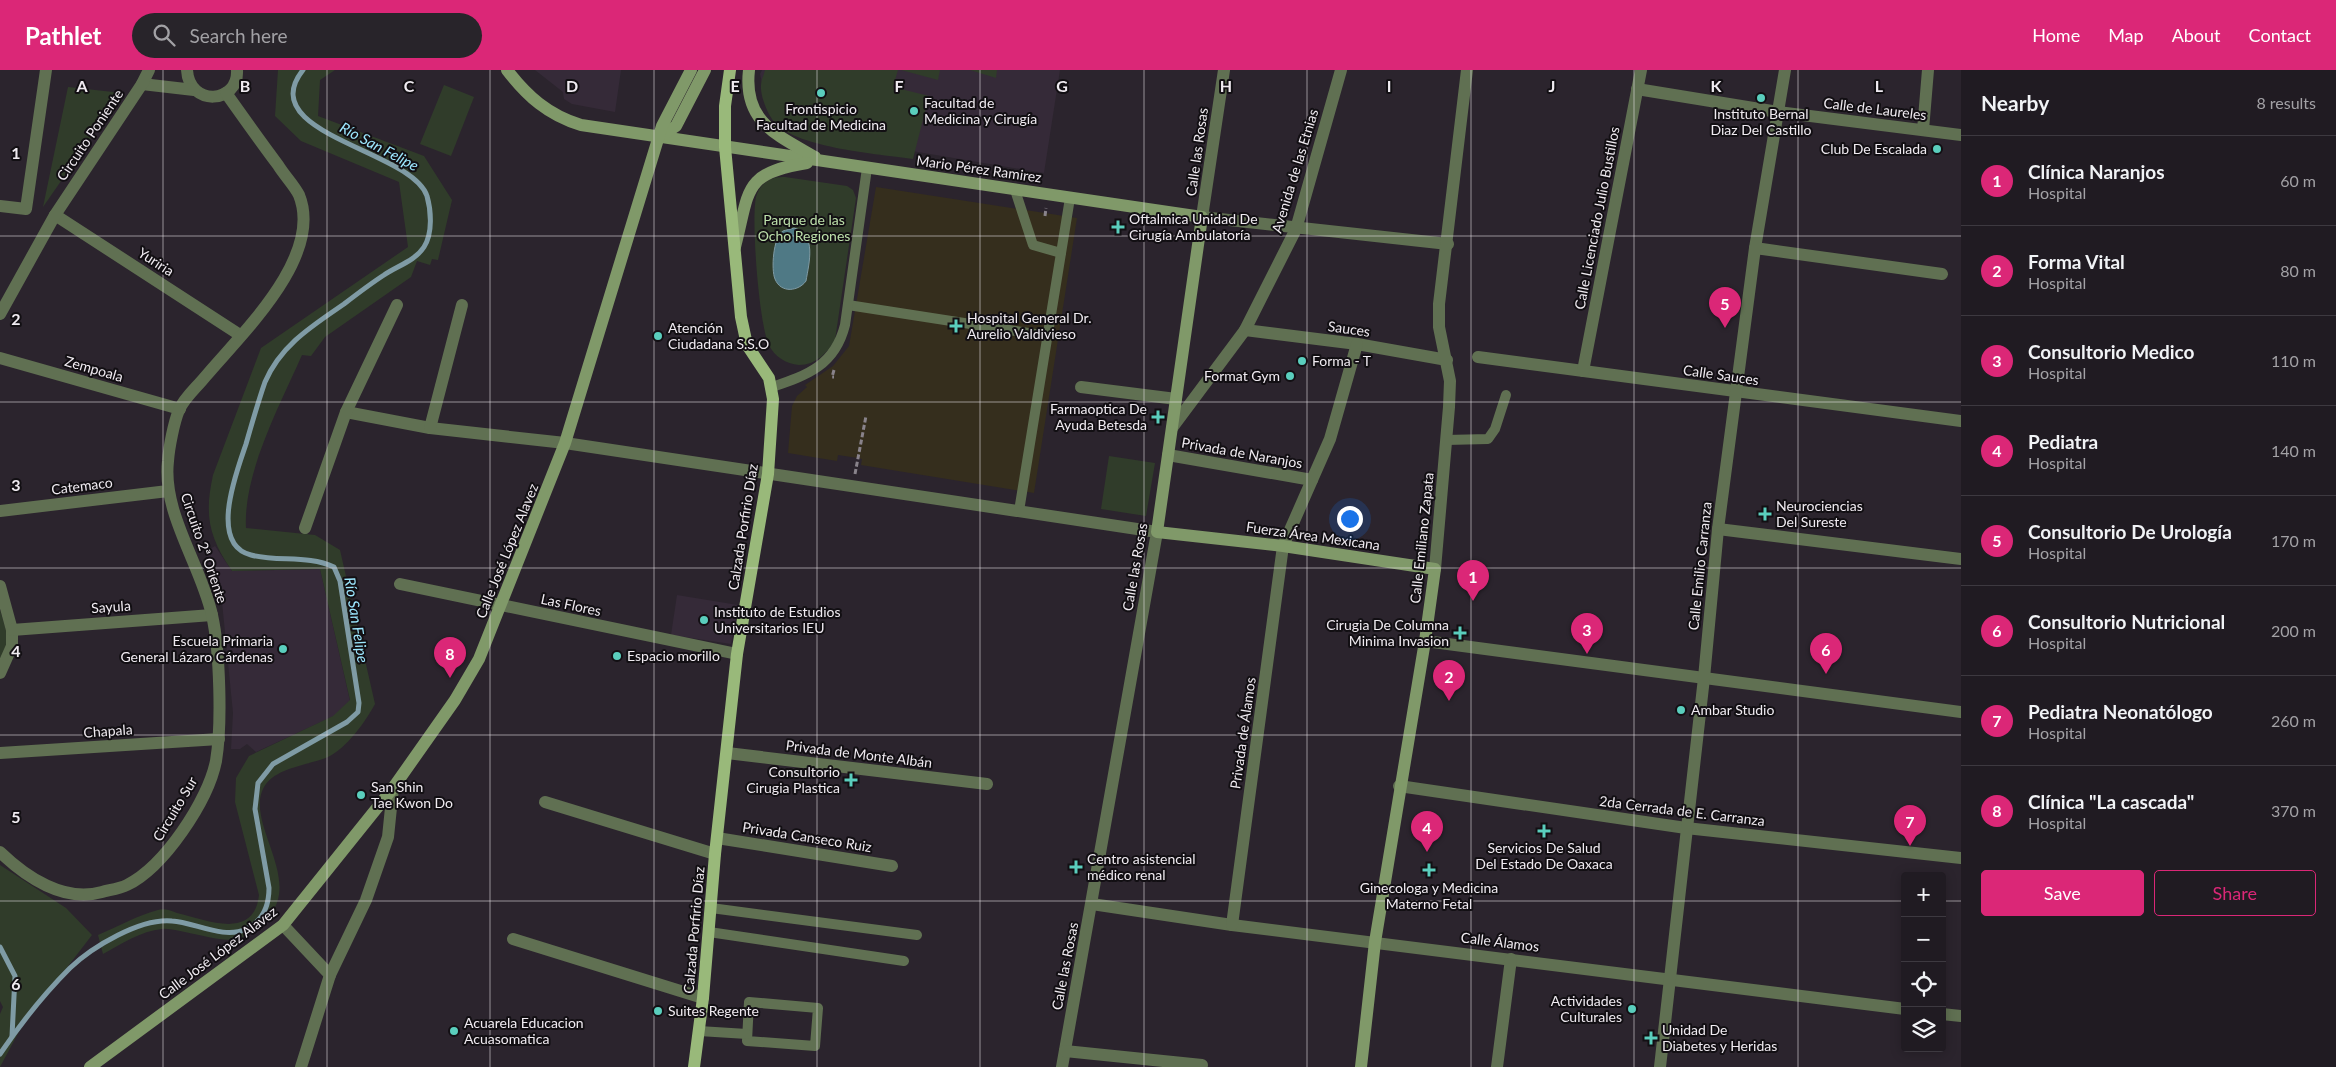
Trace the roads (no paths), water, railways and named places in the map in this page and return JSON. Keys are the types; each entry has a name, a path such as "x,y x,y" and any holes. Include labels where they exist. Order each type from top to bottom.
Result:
{"main road":[{"name":"Mario Pérez Ramirez","path":"507,70 524,92 558,117 598,128 1202,218"},
{"name":"Calle José López Alavez","path":"90,1067 283,925 393,788 455,700 479,659 502,606 565,443 658,138 667,116 691,70"},
{"path":"658,138 676,126 706,70"},
{"name":"Calzada Porfirio Díaz","path":"694,1067 703,998 715,854 736,654 768,474 772,387 769,378 745,339 734,250 725,147 725,106 730,70"},
{"path":"749,70 748,92 750,100 753,109 763,123 777,134 822,161"},
{"path":"734,250 750,189 758,178 775,169 822,161"},
{"name":"Calle las Rosas","path":"1157,532 1202,218"},
{"name":"Fuerza Área Mexicana","path":"1157,532 1283,546 1435,569"},
{"name":"Calle Emiliano Zapata","path":"1361,1067 1375,942 1399,786 1425,641 1435,569"}],"street":[{"path":"0,206 26,209 46,70"},
{"name":"Circuito Poniente","path":"0,314 55,215 142,84 149,70"},
{"path":"187,70 188,80 194,90"},
{"path":"142,84 194,90 205,96 216,97 226,93 233,86 237,70"},
{"name":"Calle las Rosas","path":"1202,218 1224,70"},
{"name":"Avenida de las Etnias","path":"1172,428 1245,330 1296,229 1341,70"},
{"name":"Calle Emiliano Zapata","path":"1435,569 1449,407 1447,360 1439,327 1439,304 1448,244 1466,70"},
{"name":"Calle Licenciado Julio Bustillos","path":"1582,371 1641,70"},
{"name":"Calle Emilio Carranza","path":"1660,1067 1704,678 1718,529 1735,392 1755,248 1785,70"},
{"path":"1923,130 1928,70"},
{"name":"Calle de Laureles","path":"1638,89 1778,112 1961,135"},
{"path":"180,409 240,335 254,323 285,275 299,249 304,223 299,195 226,93"},
{"name":"Yuriria","path":"55,215 240,335"},
{"name":"Mario Pérez Ramirez","path":"1202,218 1448,244"},
{"path":"1755,248 1942,274"},
{"path":"305,528 346,412 397,305"},
{"path":"430,428 462,305"},
{"name":"Sauces","path":"1245,330 1356,344 1447,360"},
{"name":"Privada de Naranjos","path":"1283,546 1330,439 1356,344"},
{"name":"Calle Sauces","path":"1478,357 1961,421"},
{"name":"Zempoala","path":"0,358 180,409"},
{"path":"1081,387 1176,399"},
{"name":"Circuito 2ª Oriente","path":"180,409 168,460 168,491 212,614 216,646 219,739"},
{"path":"346,412 430,428 565,443 1157,532"},
{"name":"Privada de Naranjos","path":"1168,455 1312,480"},
{"name":"Catemaco","path":"0,511 168,491"},
{"path":"1718,529 1961,559"},
{"name":"Calle las Rosas","path":"1062,1067 1157,532"},
{"name":"Privada de Álamos","path":"1232,925 1283,546"},
{"name":"Las Flores","path":"400,584 736,654"},
{"path":"0,586 12,630 12,646 0,673"},
{"name":"Sayula","path":"12,630 212,614"},
{"path":"1425,641 1961,712"},
{"name":"Chapala","path":"0,753 219,739"},
{"name":"Circuito Sur","path":"0,852 19,870 52,888 90,895 127,886 162,858 183,829 206,791 215,764 219,739"},
{"name":"Privada de Monte Albán","path":"727,753 987,784"},
{"name":"2da Cerrada de E. Carranza","path":"1399,786 1686,828 1961,858"},
{"path":"301,1067 330,975 366,900 388,836 393,788"},
{"path":"546,802 715,854"},
{"name":"Privada Canseco Ruiz","path":"717,838 892,866"},
{"name":"Calle Álamos","path":"1092,904 1232,925 1511,958 1901,1008"},
{"path":"283,925 330,975"},
{"path":"513,938 703,998"},
{"path":"1497,1067 1511,958"},
{"path":"1946,1014 1961,1016"},
{"path":"1064,1051 1202,1065"}],"lane":[{"path":"772,387 821,366 830,357 842,336 867,168"},
{"path":"1015,190 1033,246 1061,253"},
{"path":"1018,511 1070,198"},
{"path":"848,305 1048,336"},
{"path":"1446,440 1488,440 1495,429 1506,395"},
{"path":"711,908 917,935"},
{"path":"709,932 904,961"},
{"path":"749,1002 818,1008 815,1046 747,1041 747,1034 749,1002"},
{"path":"699,1030 747,1034"}],"water":[{"path":"794,228 806,236 809,243 810,258 806,281 795,289 786,289 781,287 775,279 773,261 775,246 780,234 783,231"}],"waterway":[{"name":"Río San Felipe","path":"0,1054 33,1009 70,968 91,951 117,936 131,929 159,921 181,922 228,933 246,929 257,922 264,912 269,888 255,809 258,783 273,764 347,722 358,712 359,703 340,581 334,567 314,561 261,557 251,555 238,548 231,537 228,522 229,506 232,488 262,390 280,357 298,337 374,282 411,260 420,252 429,235 430,215 427,196 415,180 394,166 340,140 316,126 299,110 293,92 303,70"},
{"path":"0,947 15,976 12,1036"}],"place":[{"name":"Frontispicio Facultad de Medicina","path":"821,93"},
{"name":"Instituto Bernal Diaz Del Castillo","path":"1761,98"},
{"name":"Facultad de Medicina y Cirugía","path":"914,111"},
{"name":"Club De Escalada","path":"1937,149"},
{"name":"Oftalmica Unidad De Cirugía Ambulatoría","path":"1118,227"},
{"name":"Hospital General Dr. Aurelio Valdivieso","path":"956,326"},
{"name":"Consultorio De Urología","path":"1725,328"},
{"name":"Atención Ciudadana S.S.O","path":"658,336"},
{"name":"Forma - T","path":"1302,361"},
{"name":"Format Gym","path":"1290,376"},
{"name":"Farmaoptica De Ayuda Betesda","path":"1158,417"},
{"name":"Neurociencias Del Sureste","path":"1765,514"},
{"name":"Clínica Naranjos","path":"1473,601"},
{"name":"Instituto de Estudios Universitarios IEU","path":"704,620"},
{"name":"Cirugia De Columna Minima Invasion","path":"1460,633"},
{"name":"Escuela Primaria General Lázaro Cárdenas","path":"283,649"},
{"name":"Consultorio Medico","path":"1587,654"},
{"name":"Espacio morillo","path":"617,656"},
{"name":"Consultorio Nutricional","path":"1826,674"},
{"name":"Clínica \"La cascada\"","path":"450,678"},
{"name":"Forma Vital","path":"1449,701"},
{"name":"Ambar Studio","path":"1681,710"},
{"name":"Consultorio Cirugia Plastica","path":"851,780"},
{"name":"San Shin Tae Kwon Do","path":"361,795"},
{"name":"Servicios De Salud Del Estado De Oaxaca","path":"1544,831"},
{"name":"Pediatra Neonatólogo","path":"1910,846"},
{"name":"Pediatra","path":"1427,852"},
{"name":"Centro asistencial médico renal","path":"1076,867"},
{"name":"Ginecologa y Medicina Materno Fetal","path":"1429,870"},
{"name":"Actividades Culturales","path":"1632,1009"},
{"name":"Suites Regente","path":"658,1011"},
{"name":"Acuarela Educacion Acuasomatica","path":"454,1031"},
{"name":"Unidad De Diabetes y Heridas","path":"1651,1038"}],"park label":[{"name":"Parque de las Ocho Regiones","path":"804,228"}]}
